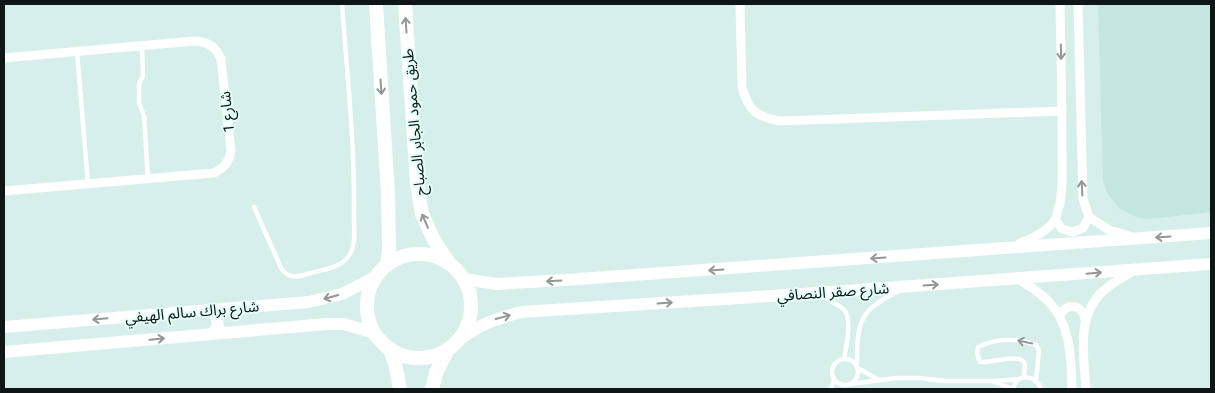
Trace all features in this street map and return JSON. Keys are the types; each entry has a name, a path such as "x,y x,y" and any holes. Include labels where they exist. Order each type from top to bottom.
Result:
{"main road":[{"name":"طريق حمود الجابر الصباح","path":"376,4 388,194 390,249 387,265"},
{"name":"طريق حمود الجابر الصباح","path":"404,4 418,194 422,214 449,263"},
{"name":"شارع صقر النصافي","path":"464,279 497,284 565,280 1211,233"},
{"path":"418,254 434,256 449,263 464,279 470,293 471,309 468,325 460,339 448,349 434,356 419,358 404,356 390,350 374,333 367,314 368,295 375,277 387,265 401,257 418,254"},
{"name":"شارع صقر النصافي","path":"460,339 489,321 521,312 817,293 1211,264"},
{"name":"شارع براك سالم الهيفي","path":"4,327 310,302 330,298 353,289 375,277"},
{"path":"212,334 218,326 215,310"},
{"name":"شارع براك سالم الهيفي","path":"4,352 327,324 344,324 374,333"},
{"path":"432,389 436,373 448,349"},
{"path":"390,350 400,389"}],"street":[{"path":"740,4 742,87 745,100 754,112 764,118 780,122 1062,111"},
{"path":"998,249 1030,240 1047,229 1055,219 1061,186 1060,4"},
{"path":"1078,4 1082,199 1089,217 1109,230 1137,239"},
{"name":"شارع 1","path":"4,58 205,42 219,54 222,65 231,145 228,162 214,173 4,191"},
{"path":"1055,219 1062,229 1073,232 1084,228 1089,217"},
{"path":"1085,319 1100,294 1110,285 1137,269"},
{"path":"1018,279 1036,290 1050,302 1059,316 1068,338 1072,389"},
{"path":"1059,316 1062,310 1074,306 1080,308 1084,313 1083,335 1086,389"}],"lane":[{"path":"254,207 280,268 286,274 299,276 335,267 346,260 352,250 353,159 342,4"},
{"path":"142,46 143,76 139,84 139,102 144,116 148,178"},
{"path":"77,51 88,184"},
{"path":"848,386 858,376 858,333 863,318 869,310 897,292 902,286"},
{"path":"817,293 844,308 848,317 844,359"},
{"path":"992,381 1012,389 1022,378 1025,364 1023,360 1019,359 980,362 978,348 987,343 1011,340 1025,341 1036,345 1039,350 1036,381"},
{"path":"831,389 834,380 833,368 838,361 844,359 853,362 879,380"},
{"path":"834,380 841,385 848,386 896,378 944,381 992,381 1033,378 1041,389"}],"shaded area":[{"path":"1098,4 1211,4 1211,212 1149,219 1136,217 1119,208 1107,193 1103,180"}]}
